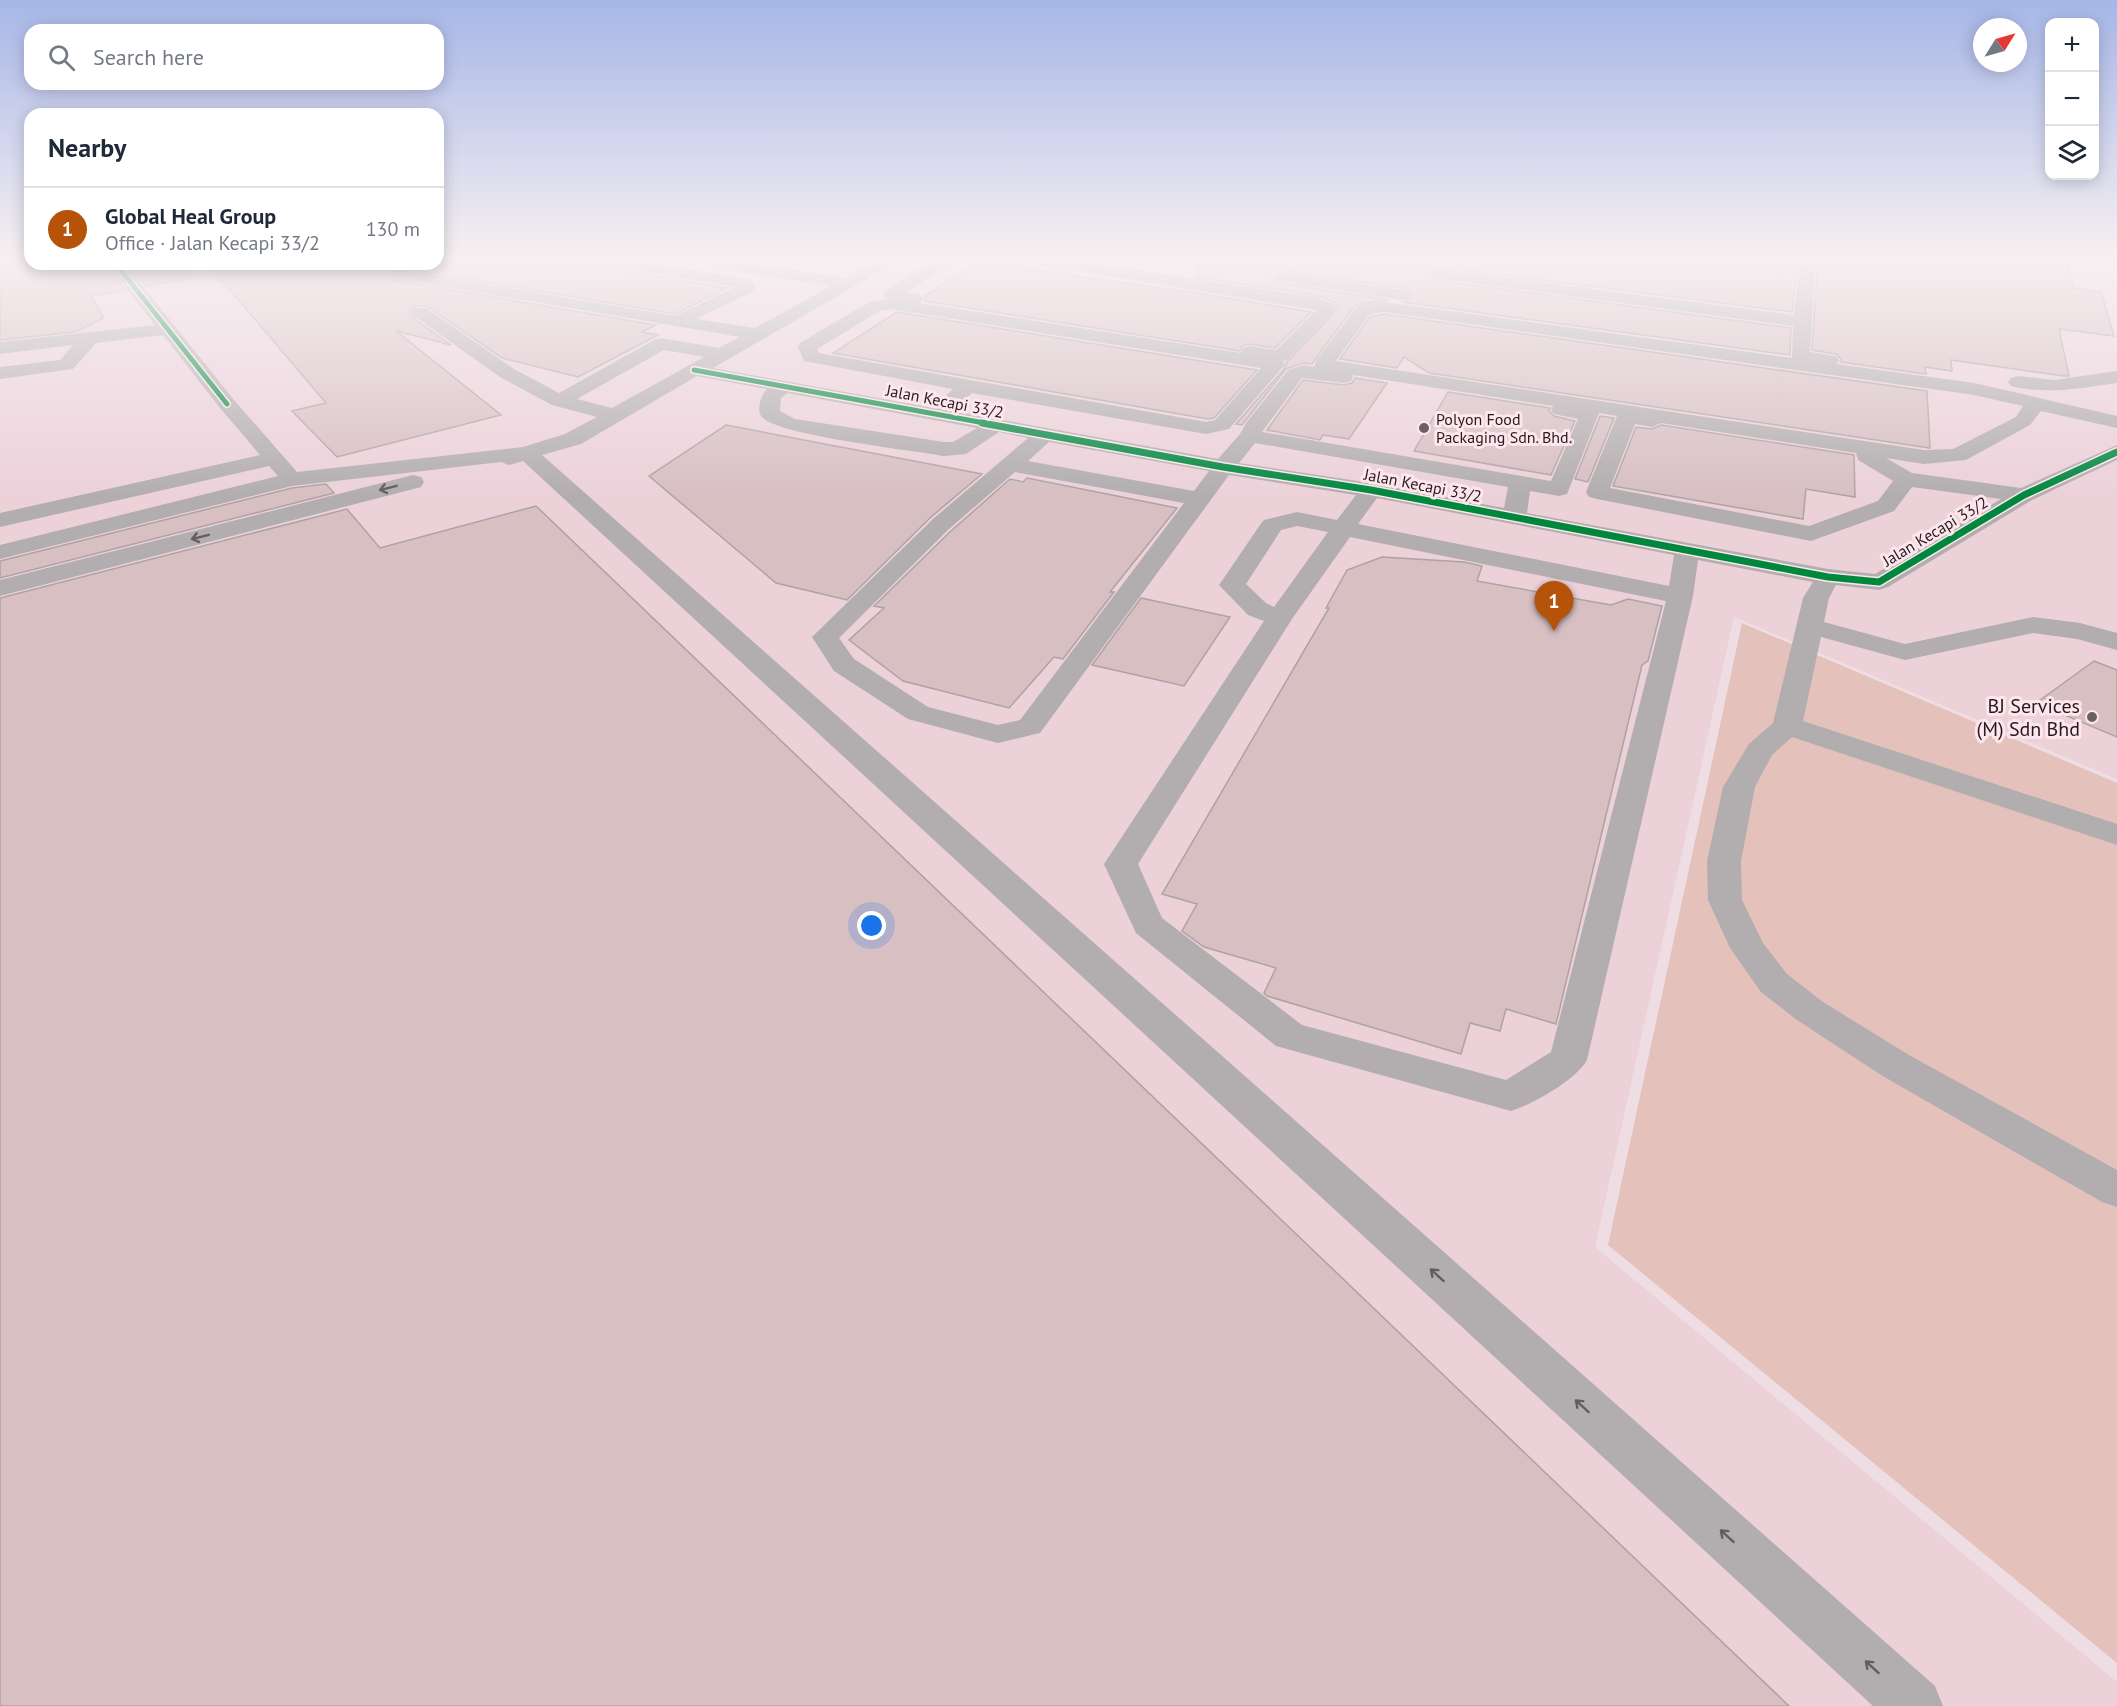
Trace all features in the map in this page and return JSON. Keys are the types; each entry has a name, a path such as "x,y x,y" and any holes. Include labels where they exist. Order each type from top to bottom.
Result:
{"street":[{"path":"0,348 100,338"},
{"path":"174,338 227,404 292,479"},
{"path":"457,338 507,373 559,401 614,415"},
{"path":"0,588 573,439 751,338"},
{"path":"823,338 807,347 811,357 1206,428 1222,425 1275,364 1106,338"},
{"path":"1163,338 1280,356 1298,338"},
{"path":"1343,338 1323,365 1924,457 1958,455 2023,421 2036,403"},
{"path":"1602,338 1974,388 2117,422"},
{"path":"1679,338 1800,356 2054,386 2117,376"},
{"path":"1800,356 1802,338"},
{"path":"0,373 66,365 89,339"},
{"path":"559,401 661,344 722,354"},
{"name":"Jalan Kecapi 33/2","path":"694,370 1223,467 1371,490 1828,577 1879,582 2024,495 2117,452"},
{"path":"1044,435 941,524 825,637 844,665 918,713 998,734 1030,727 1223,467 1250,436 1252,427 1295,374 1304,371 1590,415 1559,489 1250,436"},
{"path":"784,386 771,396 770,414 789,424 944,449 958,449 995,426"},
{"path":"938,414 968,386"},
{"path":"1587,532 1597,492 1627,417 1870,456 1906,478 2024,495"},
{"path":"0,552 292,479 526,453 1915,1706"},
{"path":"0,520 274,458"},
{"path":"1010,464 1200,499"},
{"path":"1597,492 1811,534 1886,506 1906,478"},
{"path":"1514,518 1521,482"},
{"path":"1371,490 1279,618 1121,864 1148,924 1288,1036 1511,1096 1568,1060 1680,596 1687,551"},
{"path":"1279,618 1257,609 1232,585 1272,525 1297,519 1680,596"},
{"path":"1828,577 1816,598 1786,726 1760,750 1739,787 1724,861 1725,900 1748,948 1774,983 1810,1011 1895,1065 2117,1190"},
{"path":"1810,626 1905,652 2033,625 2080,631 2117,642"},
{"path":"1786,726 2117,835"}],"shaded area":[{"path":"0,338 2117,338 2117,779 1734,617 1595,1247 2117,1682 2117,1706 0,1706"},
{"path":"1742,623 2117,783 2117,1663 1608,1245"}],"building":[{"path":"0,338 22,338 0,340"},
{"path":"270,338 404,338 501,415 337,457 292,411 326,403"},
{"path":"422,338 441,338 451,345"},
{"path":"473,338 653,338 578,377 502,358"},
{"path":"857,338 1056,338 1257,370 1214,418 1208,419 833,353"},
{"path":"1156,338 1285,338 1275,348 1249,344 1242,346 1240,351"},
{"path":"1310,338 1331,338 1312,364 1303,363 1286,369 1242,425 1236,424 1284,369 1287,362"},
{"path":"1355,338 1551,338 1927,391 1930,448 1429,373 1404,357 1397,368 1340,359"},
{"path":"1663,338 1791,338 1790,355"},
{"path":"1813,338 2061,338 2069,376 1951,360 1952,371 1925,367 1926,374 1840,362 1841,359 1836,354 1812,350"},
{"path":"1355,378 1387,383 1349,439 1323,435 1320,440 1267,430 1303,380 1344,385 1352,383"},
{"path":"1448,392 1550,408 1549,411 1554,416 1575,421 1551,475 1414,451"},
{"path":"1600,416 1614,418 1588,482 1575,479"},
{"path":"726,425 982,474 931,517 847,600 776,583 649,476"},
{"path":"1661,425 1854,455 1855,497 1806,489 1803,519 1613,486 1636,427 1652,429"},
{"path":"1027,478 1177,508 1110,592 1114,592 1063,659 1054,657 1009,708 903,681 849,640 884,608 874,606 951,531 1010,479 1023,482"},
{"path":"326,484 334,493 0,578 0,561 292,488"},
{"path":"536,506 1789,1706 0,1706 0,598 347,509 380,548"},
{"path":"1382,557 1464,562 1482,566 1477,581 1611,605 1628,599 1662,606 1648,661 1642,665 1556,1024 1506,1009 1500,1031 1470,1023 1461,1054 1267,996 1264,993 1276,968 1204,947 1182,931 1197,904 1162,894 1329,608 1326,608 1347,570"},
{"path":"1141,598 1230,617 1184,686 1092,665"},
{"name":"BJ Services (M) Sdn Bhd","path":"2094,661 2117,670 2117,737 2036,703"}],"cycle path":[{"path":"174,338 227,404"},
{"path":"694,370 1223,467 1371,490 1828,577 1879,582 2024,495 2117,452"}],"place":[{"name":"Polyon Food Packaging Sdn. Bhd.","path":"1424,428"},
{"name":"Global Heal Group","path":"1554,631"},
{"name":"BJ Services (M) Sdn Bhd","path":"2092,717"}]}
